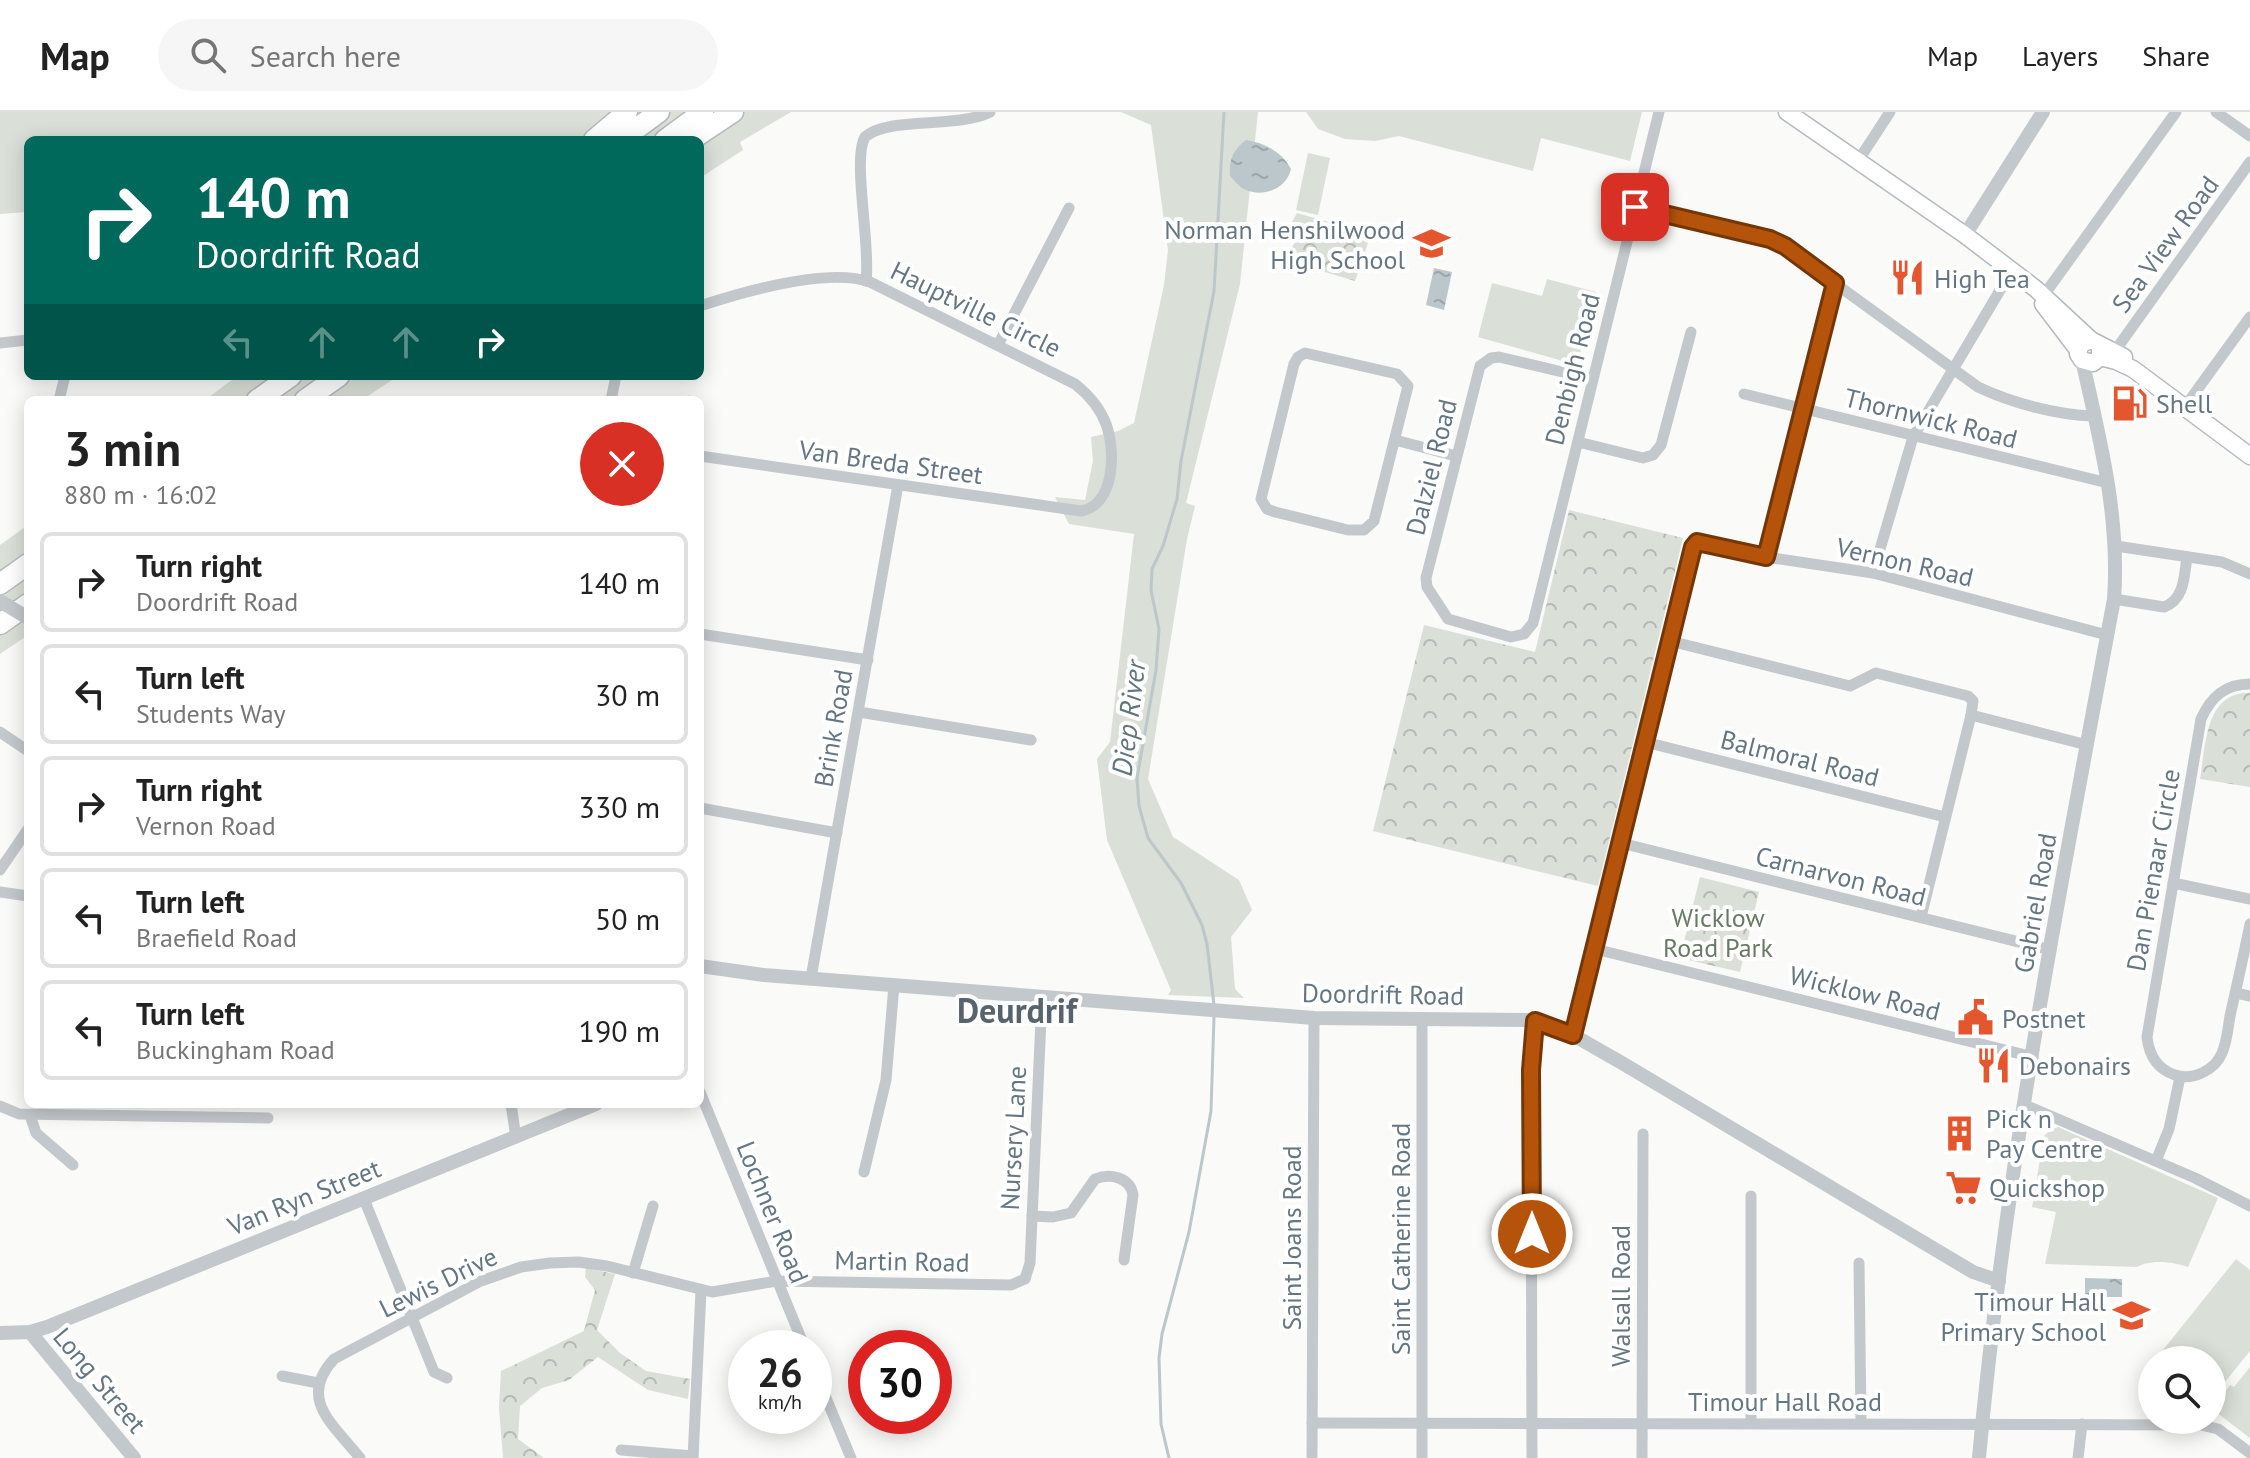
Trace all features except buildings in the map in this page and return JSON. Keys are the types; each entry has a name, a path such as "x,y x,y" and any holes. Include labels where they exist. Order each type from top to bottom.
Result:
{"highway":[{"path":"599,136 627,112"},
{"path":"626,136 659,112"},
{"path":"670,136 703,112"},
{"path":"697,136 733,112"},
{"path":"263,396 285,380"},
{"path":"311,396 333,380"},
{"path":"0,584 24,567"},
{"path":"0,624 24,607"}],"main road":[{"path":"1787,112 2012,270 2037,290 2094,352 2151,382 2250,456"}],"street":[{"path":"866,281 869,262 860,155 865,137 878,129 967,120 990,112"},
{"name":"Denbigh Road","path":"1434,599 1444,615 1453,622 1511,637 1524,634 1533,623 1659,112"},
{"path":"1858,161 1890,112"},
{"path":"1965,235 2043,112"},
{"path":"2037,290 2176,112"},
{"path":"2216,112 2250,136"},
{"name":"Sea View Road","path":"2094,352 2250,162"},
{"path":"1635,207 1770,239 1785,246 1978,387 2012,400 2072,414 2093,411"},
{"path":"998,345 1069,208"},
{"path":"1873,573 1913,437 2012,270"},
{"name":"Hauptville Circle","path":"704,305 739,293 825,278 866,281 1075,384 1103,416 1111,454 1102,500 1094,507 1076,511"},
{"path":"1766,557 1835,283"},
{"path":"2184,408 2250,317"},
{"path":"1578,442 1643,458 1655,453 1661,445 1691,332"},
{"path":"0,343 24,340"},
{"name":"Gabriel Road","path":"1979,1458 1999,1281 2025,1105 2114,599 2116,546 2108,483 2093,411 2094,352"},
{"path":"1305,353 1402,377 1408,386 1395,440 1374,521 1364,530 1348,530 1289,516 1267,509 1264,505 1261,492 1294,364 1305,353"},
{"name":"Dalziel Road","path":"1434,599 1426,578 1477,372 1484,362 1499,357 1592,379"},
{"name":"Thornwick Road","path":"1744,394 2108,483"},
{"path":"1395,440 1456,456"},
{"name":"Van Breda Street","path":"704,457 1076,511"},
{"name":"Brink Road","path":"811,978 898,485"},
{"name":"Vernon Road","path":"1670,641 1693,547 1697,542 1766,557 1873,573 2107,635"},
{"path":"2116,546 2222,562 2250,574"},
{"path":"2114,599 2164,607 2170,605 2181,591 2187,557"},
{"path":"0,601 24,616"},
{"path":"704,635 868,660"},
{"path":"1573,1035 1670,641 1850,686 1876,673 1968,696 1973,701 1921,917"},
{"name":"Dan Pienaar Circle","path":"2180,1077 2167,1072 2156,1062 2149,1050 2147,1037 2201,719 2216,695 2228,687 2250,684"},
{"path":"859,712 1031,740"},
{"path":"1971,715 2087,745"},
{"path":"0,732 24,748"},
{"name":"Balmoral Road","path":"1645,742 1945,817"},
{"path":"704,809 837,833"},
{"path":"0,870 24,835"},
{"name":"Carnarvon Road","path":"1621,843 2051,950"},
{"path":"2173,883 2250,899"},
{"path":"0,892 24,895"},
{"path":"2156,1161 2171,1122 2180,1077 2204,1073 2222,1055 2250,924"},
{"name":"Wicklow Road","path":"1595,949 2033,1057"},
{"name":"Doordrift Road","path":"704,967 1235,1013 1422,1021 1535,1021 1573,1035 1973,1272 1999,1281"},
{"path":"864,1172 886,1080 894,985"},
{"path":"2236,993 2250,996"},
{"name":"Nursery Lane","path":"1025,1279 1030,1263 1042,997"},
{"name":"Saint Joans Road","path":"1312,1458 1314,1018"},
{"name":"Saint Catherine Road","path":"1422,1021 1422,1458"},
{"path":"1532,1458 1531,1070 1535,1021"},
{"name":"Lochner Road","path":"704,1102 797,1330"},
{"path":"2025,1105 2229,1193 2250,1206"},
{"path":"0,1106 8,1111 30,1115 268,1118"},
{"path":"512,1108 516,1138"},
{"name":"Van Ryn Street","path":"0,1333 30,1332 587,1108"},
{"path":"30,1115 36,1133 73,1165"},
{"name":"Walsall Road","path":"1642,1458 1643,1134"},
{"path":"1032,1216 1063,1216 1076,1207 1095,1179 1106,1176 1124,1180 1130,1185 1133,1195 1124,1260"},
{"path":"1751,1196 1751,1423"},
{"path":"364,1199 434,1372 447,1378"},
{"path":"633,1273 653,1206"},
{"name":"Lewis Drive","path":"318,1383 334,1359 481,1281 521,1267 578,1262 712,1292 777,1281"},
{"path":"1859,1263 1861,1423"},
{"name":"Martin Road","path":"777,1281 1011,1285 1025,1279"},
{"path":"621,1450 693,1457 701,1291"},
{"name":"Long Street","path":"30,1332 134,1458"},
{"path":"282,1376 318,1383 318,1400 322,1409 360,1458"},
{"path":"832,1412 851,1458"},
{"name":"Timour Hall Road","path":"1312,1423 2209,1426 2223,1432 2250,1453"},
{"path":"2078,1458 2082,1424"}],"green space":[{"path":"0,112 791,112 740,142 743,150 704,175 704,136 24,136 24,212 0,214"},
{"path":"1121,112 1258,112 1240,284 1186,503 1195,506 1148,779 1173,837 1239,880 1252,910 1231,937 1235,989 1244,998 1168,995 1171,990 1107,840 1097,759 1110,742 1134,534 1069,524 1055,497 1085,500 1093,461 1091,437 1118,431 1134,423 1164,285 1168,250 1151,125"},
{"path":"1306,112 1642,112 1630,161 1541,138 1533,171 1399,136 1375,141 1345,139 1318,129"},
{"path":"1308,153 1330,158 1318,215 1296,210"},
{"path":"1297,213 1371,234 1355,281 1285,260 1296,240 1285,234"},
{"path":"1547,279 1596,292 1577,365 1478,337 1492,283 1542,296"},
{"path":"232,380 392,380 368,396 210,396"},
{"path":"1569,510 1683,538 1598,886 1373,831 1424,625 1535,652"},
{"path":"24,528 24,638 0,654 0,545"},
{"path":"2250,693 2250,787 2200,779 2210,723 2216,711 2224,701 2235,695"},
{"name":"Wicklow Road Park","path":"1700,877 1759,892 1740,972 1680,958"},
{"path":"2058,1127 2218,1198 2188,1267 2162,1262 2137,1267 2045,1264 2056,1212 2032,1207 2044,1136"},
{"path":"2236,1259 2250,1270 2250,1351 2226,1381 2226,1346 2166,1346"},
{"path":"586,1268 615,1274 597,1330 620,1353 646,1371 690,1379 688,1399 648,1390 598,1357 569,1380 542,1388 520,1406 518,1439 544,1458 503,1458 499,1408 501,1371 584,1331 595,1290 585,1277"},
{"path":"2250,1367 2250,1438 2226,1420 2226,1390 2230,1385 2234,1387"}],"water":[{"path":"1246,140 1260,143 1283,158 1291,169 1285,182 1273,190 1259,193 1240,187 1230,176 1230,165 1238,147"},
{"path":"1434,268 1452,272 1444,310 1426,305"},
{"path":"2085,1278 2122,1279 2122,1297 2085,1297"}],"waterway":[{"name":"Diep River","path":"1214,1005 1202,925 1181,883 1148,838 1139,806 1137,778 1156,670 1159,629 1151,590 1152,569 1163,546 1177,499 1181,461 1214,291 1224,112"},
{"name":"Diep River","path":"1169,1458 1161,1424 1159,1358 1162,1334 1189,1232 1211,1111 1214,1017"}],"place":[{"name":"Norman Henshilwood High School","path":"1431,244"},
{"name":"High Tea","path":"1908,278"},
{"name":"Shell","path":"2130,403"},
{"name":"Postnet","path":"1976,1018"},
{"name":"Debonairs","path":"1993,1065"},
{"name":"Pick n Pay Centre","path":"1960,1133"},
{"name":"Quickshop","path":"1963,1187"},
{"name":"Timour Hall Primary School","path":"2132,1316"}],"district":[{"name":"Deurdrif","path":"1017,1010"}],"route":[{"path":"1532,1234 1531,1070 1535,1021 1573,1035 1693,547 1701,541 1766,557 1835,283 1785,246 1770,239 1635,207"}]}
